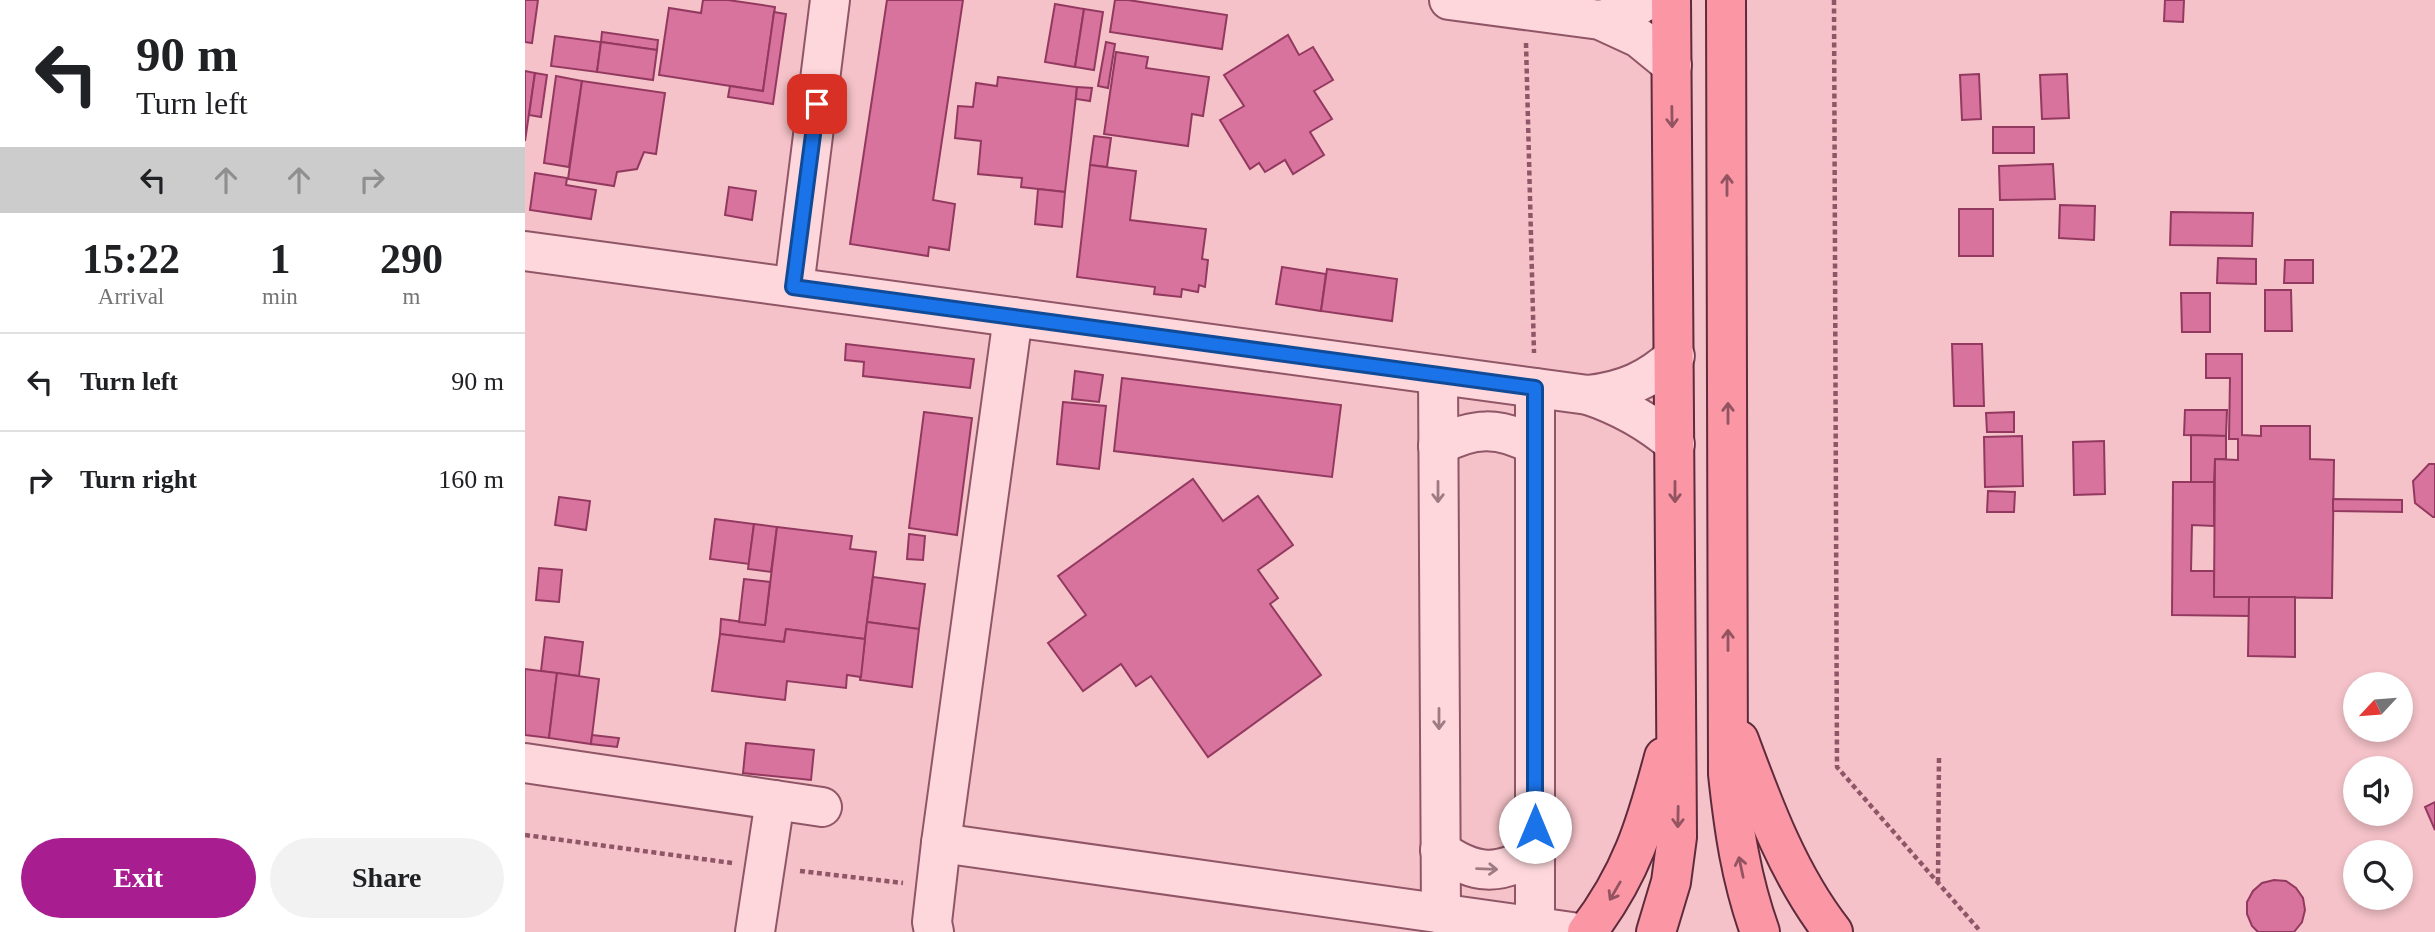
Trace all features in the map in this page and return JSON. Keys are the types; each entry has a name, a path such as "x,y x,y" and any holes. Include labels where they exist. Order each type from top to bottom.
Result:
{"main road":[{"path":"1656,932 1671,882 1677,837 1671,0"},
{"path":"1726,0 1728,774 1734,835 1747,895 1760,932"},
{"path":"1587,932 1605,909 1635,853 1646,824 1676,711"},
{"path":"1729,713 1762,803 1787,856 1833,932"}],"street":[{"path":"793,287 830,0"},
{"path":"1449,0 1600,20 1639,37 1672,65"},
{"path":"1600,20 1620,15 1648,0"},
{"path":"525,251 1588,395 1634,414 1675,444"},
{"path":"931,929 1013,317"},
{"path":"1588,395 1613,392 1636,385 1675,356"},
{"path":"1438,375 1441,914"},
{"path":"941,843 1554,930 1535,854 1535,388"},
{"path":"1438,446 1469,433 1486,431 1503,433 1535,446"},
{"path":"525,763 821,807"},
{"path":"755,932 775,800"},
{"path":"1440,850 1457,863 1477,870 1497,870 1517,865 1535,854"}],"path":[{"path":"1834,0 1837,767 1981,932"},
{"path":"1525,10 1535,388"},
{"path":"1938,882 1939,755"}],"building":[{"path":"525,0 538,0 532,43 525,42"},
{"path":"703,0 728,0 775,7 763,91 659,75 669,8 701,13"},
{"path":"887,0 963,0 933,200 955,204 949,250 929,247 928,256 850,244"},
{"path":"1115,0 1227,15 1222,49 1110,32"},
{"path":"2165,0 2184,0 2183,22 2164,21"},
{"path":"1055,4 1084,9 1075,67 1045,62"},
{"path":"1084,9 1103,12 1094,70 1075,67"},
{"path":"774,12 786,14 773,104 728,97 730,86 763,91"},
{"path":"602,32 658,40 657,50 601,42"},
{"path":"1288,35 1299,55 1313,47 1333,80 1314,91 1332,119 1310,132 1324,155 1293,174 1285,160 1265,172 1259,163 1250,169 1220,120 1244,106 1224,75"},
{"path":"555,36 601,42 597,72 551,66"},
{"path":"601,42 657,50 653,80 597,72"},
{"path":"1106,42 1115,44 1108,88 1098,86"},
{"path":"1116,52 1148,57 1146,68 1209,77 1203,116 1192,114 1188,146 1104,134"},
{"path":"525,71 535,73 525,141"},
{"path":"535,73 547,75 541,117 529,115"},
{"path":"1979,74 1981,119 1962,120 1960,75"},
{"path":"2067,74 2069,118 2042,119 2040,75"},
{"path":"556,76 582,81 569,167 544,163"},
{"path":"998,77 1077,87 1065,192 1021,187 1022,178 978,174 981,141 955,138 958,106 973,107 976,83 997,86"},
{"path":"582,81 665,93 656,154 644,152 637,169 617,172 614,186 568,179"},
{"path":"1077,87 1092,88 1090,101 1076,99"},
{"path":"1993,127 2034,127 2034,153 1993,153"},
{"path":"1094,136 1111,138 1107,167 1090,165"},
{"path":"2053,164 2055,199 2000,200 1999,166"},
{"path":"1090,165 1136,171 1130,220 1206,229 1202,259 1208,260 1205,287 1199,285 1198,292 1182,289 1181,297 1154,294 1155,287 1077,277"},
{"path":"535,173 567,178 566,185 596,190 591,219 530,210"},
{"path":"729,187 756,191 752,220 725,215"},
{"path":"1038,189 1065,192 1062,227 1035,224"},
{"path":"2060,205 2095,206 2094,240 2059,238"},
{"path":"1959,209 1993,209 1993,256 1959,256"},
{"path":"2171,212 2253,213 2252,246 2170,245"},
{"path":"2218,258 2256,259 2256,284 2217,283"},
{"path":"2285,260 2313,260 2313,283 2284,283"},
{"path":"1282,267 1326,274 1321,311 1276,304"},
{"path":"1327,269 1397,279 1392,321 1321,311"},
{"path":"2265,290 2291,290 2292,331 2265,331"},
{"path":"2181,293 2210,293 2210,332 2182,332"},
{"path":"846,344 974,359 970,388 863,376 864,362 845,360"},
{"path":"1952,344 1982,344 1984,406 1954,406"},
{"path":"2206,354 2242,354 2242,435 2261,436 2261,426 2310,426 2310,459 2334,460 2332,598 2214,597 2215,459 2238,460 2238,439 2229,439 2230,378 2206,378"},
{"path":"1075,371 1103,375 1099,402 1072,399"},
{"path":"1122,378 1341,405 1332,477 1114,451"},
{"path":"1063,402 1106,406 1099,469 1057,464"},
{"path":"2185,410 2227,410 2226,436 2184,435"},
{"path":"924,412 972,418 957,535 909,528"},
{"path":"2014,412 2014,432 1987,432 1986,413"},
{"path":"2191,435 2226,436 2226,459 2215,459 2214,482 2191,482"},
{"path":"2022,436 2023,486 1985,487 1984,437"},
{"path":"2104,441 2105,494 2074,495 2073,442"},
{"path":"2429,464 2435,464 2435,517 2415,503 2413,481"},
{"path":"1193,479 1223,521 1258,496 1293,545 1258,570 1278,598 1270,604 1321,675 1208,757 1151,676 1136,686 1121,664 1083,691 1048,643 1086,615 1058,576"},
{"path":"2173,482 2214,482 2214,526 2192,525 2191,571 2214,571 2214,597 2249,597 2249,616 2172,615"},
{"path":"1988,491 2015,492 2014,512 1987,512"},
{"path":"559,497 590,501 586,530 555,525"},
{"path":"2333,499 2402,500 2402,512 2333,511"},
{"path":"715,519 754,524 749,564 710,559"},
{"path":"754,524 777,527 771,572 748,569"},
{"path":"777,527 852,536 850,549 876,552 865,639 786,629 784,642 720,634 721,619 765,625"},
{"path":"909,534 925,536 923,560 907,559"},
{"path":"539,568 562,570 559,602 536,600"},
{"path":"873,577 925,584 919,629 867,622"},
{"path":"744,579 770,582 765,625 739,622"},
{"path":"2249,597 2295,597 2295,657 2248,656"},
{"path":"867,622 919,629 912,687 860,680"},
{"path":"786,629 865,639 861,677 847,675 846,688 787,681 785,700 712,691 720,634 784,642"},
{"path":"545,637 583,642 579,676 541,671"},
{"path":"525,669 557,673 549,738 525,735"},
{"path":"557,673 599,679 591,744 549,738"},
{"path":"592,735 619,738 617,747 591,744"},
{"path":"746,743 814,750 811,780 743,773"},
{"path":"2435,802 2435,830 2425,807"},
{"path":"2286,881 2296,888 2303,898 2305,910 2302,922 2294,932 2258,932 2247,914 2247,902 2253,891 2262,883"}],"route":[{"path":"817,104 793,287 1535,388 1535,827"}]}
